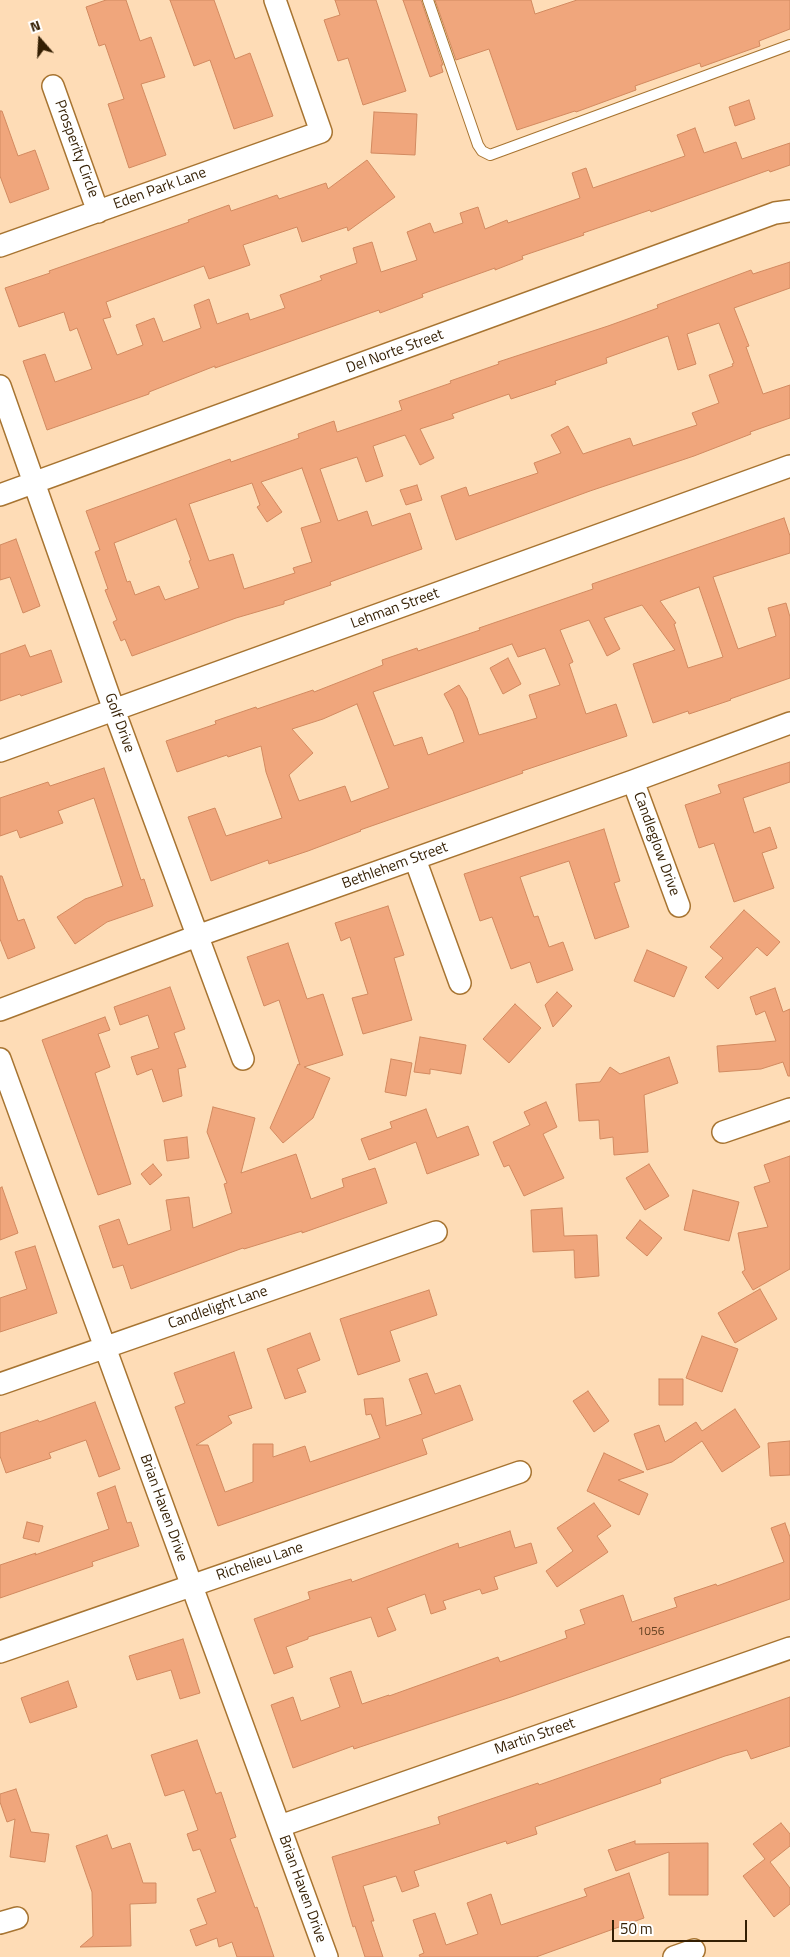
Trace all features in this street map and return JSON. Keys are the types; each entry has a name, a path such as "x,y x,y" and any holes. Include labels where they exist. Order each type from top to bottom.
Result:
{"street":[{"name":"Eden Park Lane","path":"0,246 321,132 276,0"},
{"name":"Prosperity Circle","path":"53,86 98,212"},
{"name":"Del Norte Street","path":"0,495 775,213 790,211"},
{"name":"Golf Drive","path":"0,386 114,710 243,1058"},
{"name":"Lehman Street","path":"0,751 790,466"},
{"name":"Bethlehem Street","path":"0,1010 197,936 633,782 790,723"},
{"name":"Candleglow Drive","path":"633,782 679,906"},
{"path":"415,859 460,983"},
{"name":"Brian Haven Drive","path":"0,1059 327,1957"},
{"path":"723,1132 790,1109"},
{"name":"Candlelight Lane","path":"0,1384 436,1232"},
{"name":"Richelieu Lane","path":"0,1652 520,1472"},
{"name":"Martin Street","path":"280,1826 790,1648"}],"lane":[{"path":"428,0 478,145 482,151 490,155 790,45"}],"building":[{"path":"106,0 126,0 140,41 151,37 165,77 141,84 166,155 129,168 108,104 124,99 105,44 99,46 86,7"},
{"path":"170,0 214,0 235,59 250,53 273,116 234,129 210,60 194,66"},
{"path":"335,0 376,0 406,91 363,105 348,58 338,61 324,20 340,15"},
{"path":"403,0 421,0 443,65 441,65 443,72 430,77"},
{"path":"435,0 531,0 535,14 577,0 790,0 790,29 759,41 760,46 701,67 700,63 635,86 636,90 576,112 517,130 489,49 456,60"},
{"path":"749,100 755,119 735,126 729,107"},
{"path":"0,111 2,111 18,156 35,150 49,189 10,203 0,176"},
{"path":"374,112 417,114 415,155 371,153"},
{"path":"695,128 704,153 736,142 742,159 790,143 790,165 770,172 769,170 651,212 650,210 583,233 584,235 522,256 523,259 495,270 495,268 422,294 423,297 380,313 379,310 215,368 215,366 149,392 149,394 47,430 23,361 45,354 55,382 92,369 77,328 70,331 64,312 19,327 5,288 189,222 188,220 229,205 231,211 277,195 279,199 326,183 328,189 367,160 395,197 348,231 347,227 302,242 297,227 243,245 250,265 209,279 204,266 106,302 111,317 103,319 117,355 143,345 136,325 154,318 163,342 201,328 194,305 209,299 217,324 248,313 250,320 285,308 280,295 322,280 320,276 357,263 353,248 372,242 381,272 417,260 407,232 430,223 434,233 463,223 460,213 478,207 485,229 507,220 508,223 580,198 572,173 586,168 593,188 685,156 677,135"},
{"path":"790,262 790,288 734,308 749,346 746,347 763,394 790,385 790,418 750,432 751,434 694,456 590,491 456,540 441,496 466,487 469,496 538,473 534,463 561,453 551,435 568,426 583,454 630,438 633,446 697,425 692,413 719,403 709,375 733,366 732,364 734,363 719,323 687,334 696,364 678,370 668,336 606,358 607,363 555,381 556,384 511,399 509,394 452,414 454,418 420,429 434,458 420,465 405,435 373,446 383,476 366,482 357,457 320,469 338,521 367,511 372,526 410,513 422,549 330,582 331,585 284,601 284,604 236,618 132,656 125,639 121,641 113,622 117,620 105,590 108,589 95,552 100,550 86,511 230,459 231,462 299,438 298,434 334,421 337,432 402,410 399,401 451,383 450,381 499,364 498,362 658,308 657,305 751,270 753,274","holes":["302,468 321,522 301,528 312,562 293,568 295,573 244,589 233,554 209,561 189,504 252,483 260,505 257,507 267,522 282,512 261,482","176,519 199,588 165,600 159,586 135,595 130,581 127,582 114,543"]},
{"path":"417,485 422,500 406,505 400,490"},
{"path":"784,518 790,536 790,553 713,577 738,649 776,636 768,608 786,603 790,617 790,678 689,714 688,711 653,723 633,664 675,650 642,605 604,618 620,649 607,656 589,620 560,630 573,662 569,664 586,714 616,704 627,736 522,771 523,773 360,830 308,851 269,864 268,860 211,881 188,817 215,808 226,836 282,818 266,772 261,746 177,772 166,741 216,724 215,721 256,707 257,709 313,690 314,692 383,665 382,660 417,648 418,651 480,630 479,628 593,589 592,584","holes":["699,587 723,657 688,668 674,624 676,623 660,601","512,644 518,657 545,648 560,685 529,695 537,718 479,735 467,698 459,685 444,694 453,711 464,742 428,755 422,737 394,746 373,692","357,704 389,788 351,802 345,786 299,801 289,775 313,753 292,729 323,719"]},
{"path":"16,539 40,606 23,613 10,577 0,580 0,545"},
{"path":"25,645 30,657 51,650 62,682 0,701 0,654"},
{"path":"508,658 521,684 503,694 490,668"},
{"path":"790,762 790,782 743,798 754,833 770,827 777,848 762,853 774,888 734,902 714,843 699,848 685,805 721,793 718,785"},
{"path":"104,768 141,880 144,879 153,906 107,922 75,944 57,917 85,899 123,886 94,798 58,811 63,823 20,838 17,830 0,836 0,798 48,782 50,786"},
{"path":"604,829 620,881 614,883 629,927 595,939 569,861 520,877 534,917 538,916 549,947 563,942 573,970 537,983 530,962 511,969 492,917 480,921 464,874"},
{"path":"0,876 2,876 18,921 24,919 35,948 8,959 0,939"},
{"path":"388,906 404,955 394,958 412,1020 363,1034 352,998 368,994 350,937 341,941 335,923"},
{"path":"744,910 780,942 767,956 757,947 718,989 705,977 723,958 710,947"},
{"path":"288,943 307,999 323,994 343,1055 304,1067 330,1078 313,1118 283,1143 270,1128 298,1064 300,1065 279,1000 264,1006 247,957"},
{"path":"647,950 687,967 674,997 634,981"},
{"path":"170,987 185,1029 174,1033 186,1067 178,1069 182,1096 163,1102 152,1069 137,1075 131,1057 159,1048 148,1015 120,1025 114,1007"},
{"path":"775,988 783,1012 790,1009 790,1076 788,1076 783,1062 761,1069 719,1072 717,1046 776,1041 765,1011 756,1015 750,997"},
{"path":"557,992 572,1006 553,1027 545,1005"},
{"path":"515,1004 541,1028 509,1063 483,1039"},
{"path":"105,1017 110,1030 98,1034 110,1067 95,1073 131,1184 98,1195 42,1040"},
{"path":"420,1037 466,1045 461,1074 430,1069 430,1074 414,1072"},
{"path":"669,1057 678,1083 644,1095 648,1152 614,1155 613,1137 600,1139 599,1120 579,1121 576,1084 600,1082 610,1067 620,1074"},
{"path":"391,1059 412,1063 406,1096 385,1092"},
{"path":"546,1102 557,1127 543,1134 564,1178 524,1196 509,1165 504,1167 493,1142 530,1125 524,1112"},
{"path":"213,1107 255,1118 241,1173 296,1154 311,1199 344,1187 342,1179 375,1168 387,1203 302,1233 302,1231 243,1248 131,1289 123,1265 113,1268 99,1226 119,1219 128,1245 171,1230 166,1200 189,1197 193,1228 232,1213 224,1184 227,1183 207,1132"},
{"path":"426,1109 437,1138 468,1126 479,1155 427,1174 416,1142 369,1160 361,1139 392,1128 390,1122"},
{"path":"187,1137 189,1158 167,1161 164,1140"},
{"path":"790,1156 790,1269 753,1290 742,1272 745,1270 738,1233 768,1227 754,1187 770,1182 764,1165"},
{"path":"153,1164 162,1175 150,1185 141,1174"},
{"path":"649,1164 669,1196 645,1210 626,1178"},
{"path":"2,1187 18,1233 0,1240 0,1188"},
{"path":"693,1190 739,1202 729,1241 684,1230"},
{"path":"562,1208 564,1236 597,1235 599,1276 575,1278 574,1250 533,1252 531,1210"},
{"path":"640,1220 662,1238 647,1256 626,1238"},
{"path":"35,1246 57,1313 0,1332 0,1298 27,1289 15,1252"},
{"path":"760,1289 777,1319 735,1343 718,1313"},
{"path":"429,1290 437,1315 390,1331 400,1361 358,1375 340,1319"},
{"path":"310,1333 320,1360 297,1369 306,1392 285,1399 267,1349"},
{"path":"702,1336 738,1349 722,1392 686,1378"},
{"path":"234,1352 252,1408 228,1416 232,1423 196,1445 208,1445 225,1492 253,1482 253,1444 273,1444 273,1457 305,1446 310,1462 380,1438 371,1414 366,1415 364,1399 383,1398 386,1426 422,1414 409,1379 427,1373 435,1394 460,1385 473,1420 422,1439 427,1454 218,1526 175,1407 185,1403 174,1373"},
{"path":"659,1379 683,1379 683,1405 659,1405"},
{"path":"588,1391 609,1421 594,1432 573,1401"},
{"path":"95,1402 120,1469 99,1477 86,1440 49,1453 51,1458 6,1473 0,1456 0,1433 38,1420 39,1422"},
{"path":"735,1409 760,1447 722,1472 702,1441 672,1462 647,1470 634,1434 659,1425 665,1442 696,1422 702,1431"},
{"path":"790,1441 790,1475 770,1476 768,1443"},
{"path":"604,1453 644,1472 618,1480 648,1494 639,1515 587,1491"},
{"path":"115,1486 127,1523 131,1522 139,1546 92,1562 93,1566 0,1598 0,1565 109,1529 97,1493"},
{"path":"594,1503 611,1526 597,1536 608,1552 557,1587 546,1571 573,1551 557,1528"},
{"path":"27,1522 43,1526 39,1542 23,1538"},
{"path":"785,1523 790,1537 790,1599 511,1697 354,1749 353,1746 293,1768 271,1705 293,1697 301,1721 340,1707 330,1678 351,1671 362,1704 498,1657 500,1662 567,1638 565,1631 585,1624 580,1610 623,1595 632,1622 677,1607 674,1598 716,1584 717,1586 784,1562 771,1528"},
{"path":"510,1531 515,1548 531,1543 537,1563 494,1577 498,1589 482,1594 480,1589 443,1601 446,1609 431,1614 425,1594 387,1608 396,1630 378,1637 371,1617 308,1637 308,1639 286,1647 293,1667 274,1674 254,1619 310,1599 308,1592 351,1579 352,1582 458,1543 459,1548"},
{"path":"183,1639 200,1693 180,1699 171,1670 137,1680 129,1656"},
{"path":"68,1681 77,1707 30,1723 21,1698"},
{"path":"790,1697 790,1746 751,1759 747,1750 725,1756 660,1779 661,1783 535,1827 537,1834 507,1844 506,1841 414,1871 419,1886 402,1892 396,1876 363,1886 374,1921 371,1921 383,1957 365,1957 355,1926 353,1927 332,1857 440,1824 438,1817 538,1783 539,1785"},
{"path":"197,1740 216,1794 221,1792 236,1837 230,1839 255,1908 257,1907 274,1957 237,1957 232,1942 219,1947 217,1938 196,1946 190,1930 207,1924 197,1899 216,1892 200,1849 193,1851 187,1834 198,1830 184,1790 165,1796 151,1755"},
{"path":"16,1789 31,1832 49,1834 45,1862 10,1857 15,1819 7,1822 0,1802 0,1794"},
{"path":"781,1823 790,1834 790,1846 770,1862 790,1888 790,1904 774,1917 743,1876 765,1859 753,1844"},
{"path":"107,1835 112,1849 130,1843 143,1883 156,1883 156,1903 130,1904 131,1946 80,1947 93,1936 92,1892 76,1846"},
{"path":"635,1841 635,1844 708,1843 708,1895 669,1895 669,1852 616,1871 608,1850"},
{"path":"629,1873 644,1918 536,1957 420,1957 419,1955 424,1953 413,1920 435,1913 446,1945 478,1934 467,1903 491,1894 501,1925 587,1896 584,1889"}]}
